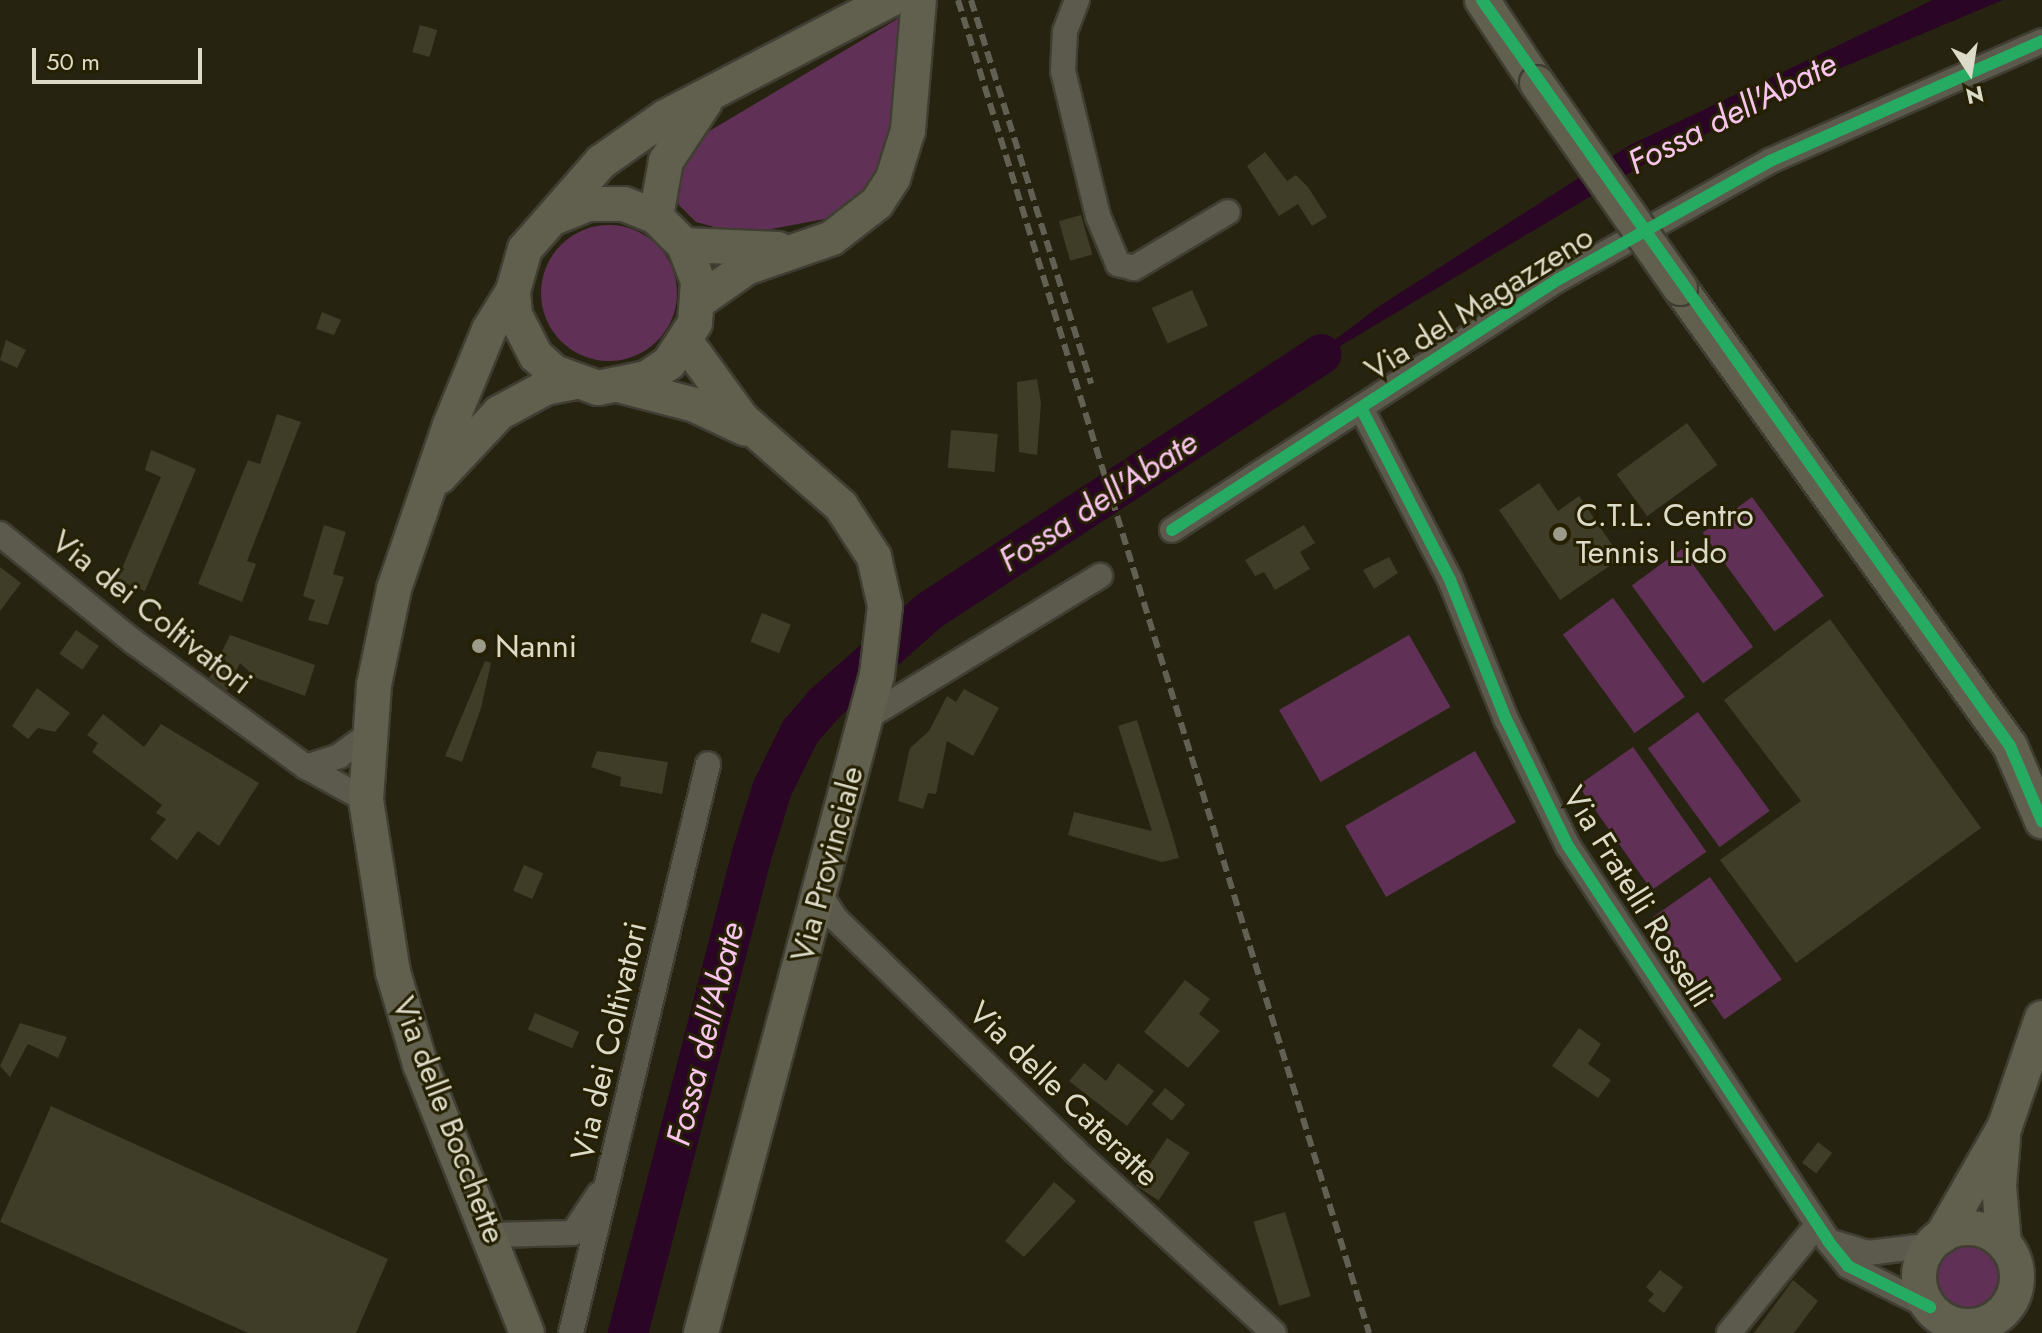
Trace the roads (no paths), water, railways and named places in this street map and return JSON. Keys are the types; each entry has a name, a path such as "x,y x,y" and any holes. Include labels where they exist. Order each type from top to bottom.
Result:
{"main road":[{"path":"556,217 606,203 656,217 684,245 699,301 686,342 658,371 622,386 575,382 536,356 515,315 513,291 525,249 601,162 665,117 705,102 890,0"},
{"path":"699,301 746,268 855,224 893,178 908,130 919,0"},
{"path":"1482,0 1680,288 2010,746 2042,821"},
{"path":"656,217 671,149 705,102"},
{"path":"684,245 799,249"},
{"name":"Via delle Bocchette","path":"513,291 484,344 394,589 369,734 366,800 397,985 420,1064 492,1235 527,1333"},
{"name":"Via Provinciale","path":"686,342 757,434 841,506 874,557 885,606 877,675 701,1333"},
{"name":"Via delle Bocchette","path":"433,483 499,413 545,388 575,382"},
{"name":"Via Provinciale","path":"622,386 695,405 757,434"},
{"path":"2016,1291 1997,1317 1966,1326 1946,1321 1920,1269 2005,1126 2042,1018"},
{"path":"2005,1126 1999,1186 2004,1244 2018,1274 2019,1333"},
{"path":"1937,1240 1975,1229 2004,1244"}],"street":[{"path":"1077,0 1065,32 1063,71 1098,216 1118,264 1134,268 1228,212"},
{"name":"Via del Magazzeno","path":"1172,530 1559,279 1770,161 2042,41"},
{"name":"Via Fratelli Rosselli","path":"1361,408 1450,580 1506,719 1568,846 1823,1233 1848,1266 1946,1321"},
{"name":"Via dei Coltivatori","path":"0,534 134,642 306,767 366,800"},
{"path":"866,718 1100,576"},
{"path":"306,767 339,756 369,734"},
{"name":"Via dei Coltivatori","path":"571,1333 708,764"},
{"name":"Via delle Cateratte","path":"819,893 836,919 1074,1150 1274,1333"},
{"path":"492,1235 573,1233 611,1175"},
{"path":"1729,1333 1823,1233 1868,1253 1937,1240"}],"water":[{"path":"1933,0 2003,0 1829,73 1643,165 1275,385 1381,305 1630,145"}],"waterway":[{"name":"Fossa dell'Abate","path":"628,1333 751,857 772,789 800,732 824,704 929,611 1321,354"}],"railway":[{"path":"958,0 1369,1333"},
{"path":"971,0 1091,384"}],"place":[{"name":"C.T.L. Centro Tennis Lido","path":"1560,534"},
{"name":"Nanni","path":"479,646"}]}
